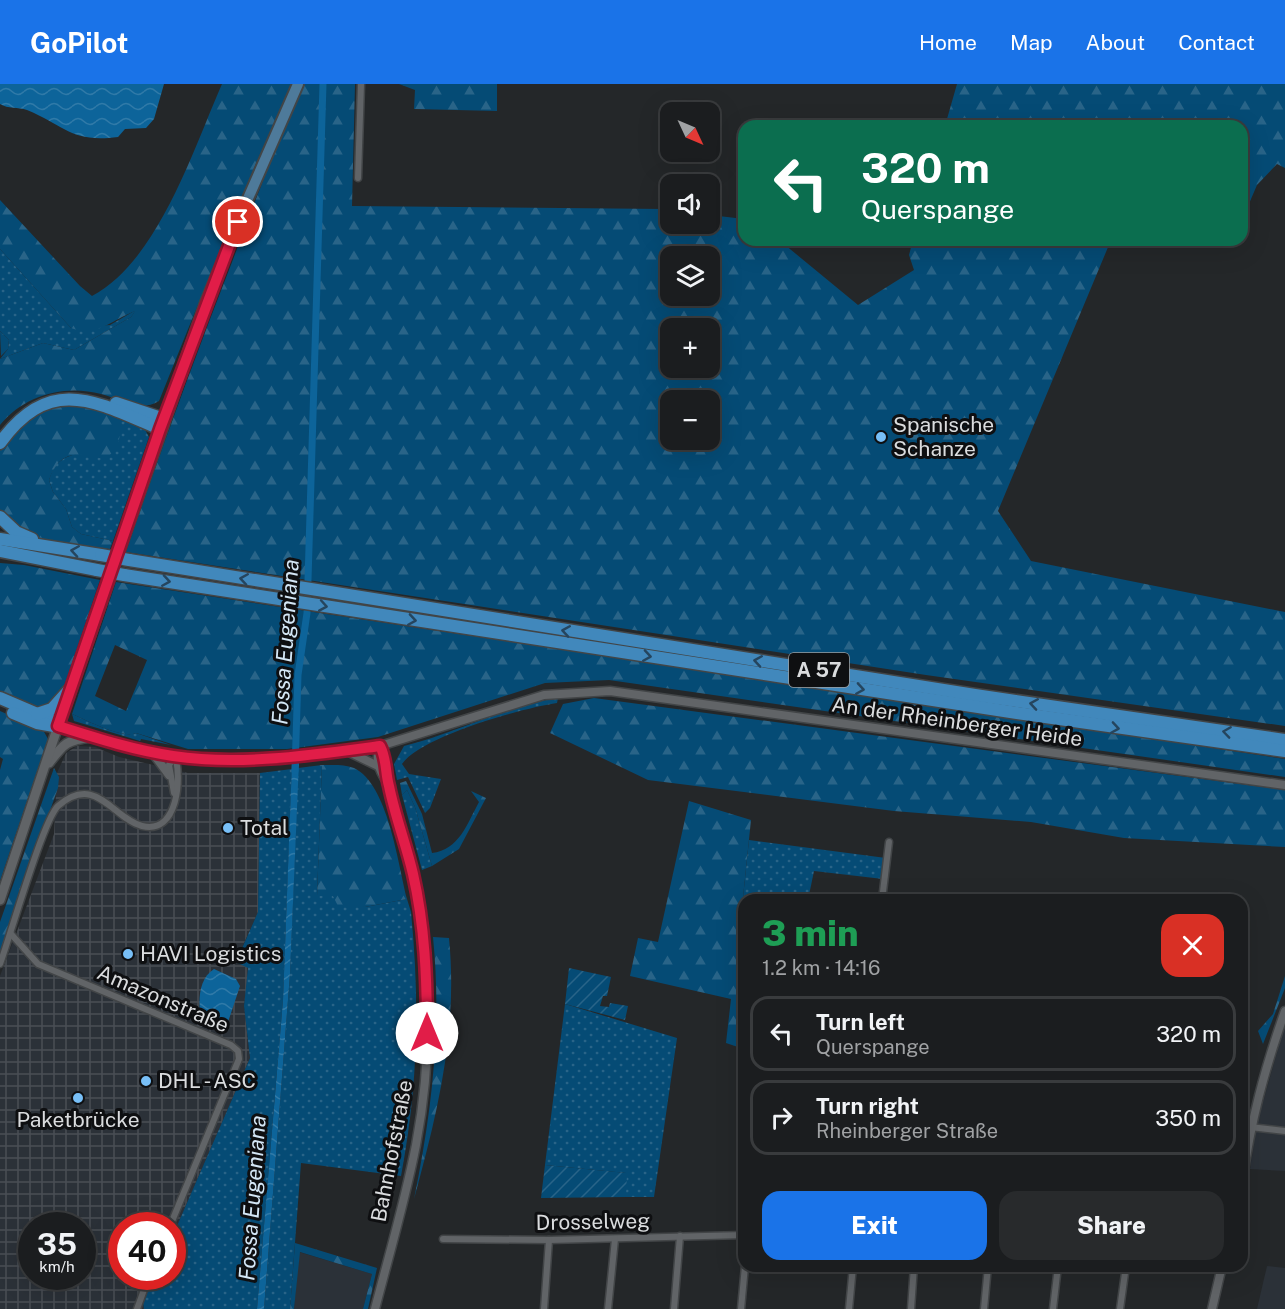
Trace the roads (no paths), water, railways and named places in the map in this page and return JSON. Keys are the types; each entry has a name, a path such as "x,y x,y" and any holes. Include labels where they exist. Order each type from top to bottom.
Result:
{"highway":[{"path":"0,431 32,404 56,395 67,394 89,394 162,424"},
{"path":"0,442 9,430 28,413 55,401 69,399 94,402 162,424"},
{"path":"0,517 16,532 41,541 49,547"},
{"name":"A 57","path":"0,538 129,561 987,697 1285,740"},
{"name":"A 57","path":"0,550 97,570 355,611 1162,735 1285,751"},
{"path":"0,560 49,566 65,563"},
{"path":"37,714 58,705 69,690"},
{"path":"0,698 58,726"},
{"path":"0,707 37,723 58,726"}],"main road":[{"path":"0,900 69,690 162,424 241,214 298,84"},
{"path":"44,769 63,745 72,739 92,737"}],"street":[{"path":"358,178 362,84"},
{"name":"An der Rheinberger Heide","path":"58,726 92,737 175,756 209,759 279,757 380,746 544,695 610,691 1285,785"},
{"path":"378,766 377,756 380,746"},
{"name":"Bahnhofstraße","path":"380,746 386,760 388,785"},
{"path":"346,751 378,766"},
{"path":"152,752 169,775"},
{"path":"175,756 169,765 169,775 176,799"},
{"path":"0,964 42,838 56,808 73,797 94,796 111,804 138,824 149,826 160,823 170,814 176,799 178,765 175,756"},
{"name":"Bahnhofstraße","path":"375,1309 416,1144 424,1085 427,1033 425,960 419,907 407,848 388,785 378,766"},
{"path":"883,894 889,842"},
{"name":"Amazonstraße","path":"11,934 38,964 231,1045 238,1051 239,1059 176,1212"},
{"path":"1248,1141 1259,1086 1285,1011"},
{"path":"1250,1127 1285,1131"},
{"name":"Drosselweg","path":"443,1239 615,1239 738,1235"},
{"path":"674,1309 680,1236"},
{"path":"544,1309 549,1239"},
{"path":"608,1309 615,1239"},
{"path":"741,1309 744,1272"},
{"path":"849,1309 852,1272"},
{"path":"910,1309 913,1272"},
{"path":"984,1309 987,1272"},
{"path":"1053,1309 1057,1272"},
{"path":"1120,1309 1125,1272"},
{"path":"1212,1309 1221,1272"},
{"path":"137,1309 144,1290"}],"water":[{"path":"0,84 164,84 154,119 146,128 125,129 118,137 89,138 70,132 27,110 0,104"},
{"path":"299,761 290,974 264,1309 257,1309 283,1000 292,762"},
{"path":"214,969 236,979 240,986 226,1028 220,1030 201,1019 200,1012 200,991 205,979"}],"waterway":[{"name":"Fossa Eugeniana","path":"295,771 298,675 307,613 323,84"}],"place":[{"name":"Spanische Schanze","path":"881,437"},
{"name":"Total","path":"228,828"},
{"name":"HAVI Logistics","path":"128,954"},
{"name":"DHL - ASC","path":"146,1081"},
{"name":"Paketbrücke","path":"78,1098"}]}
